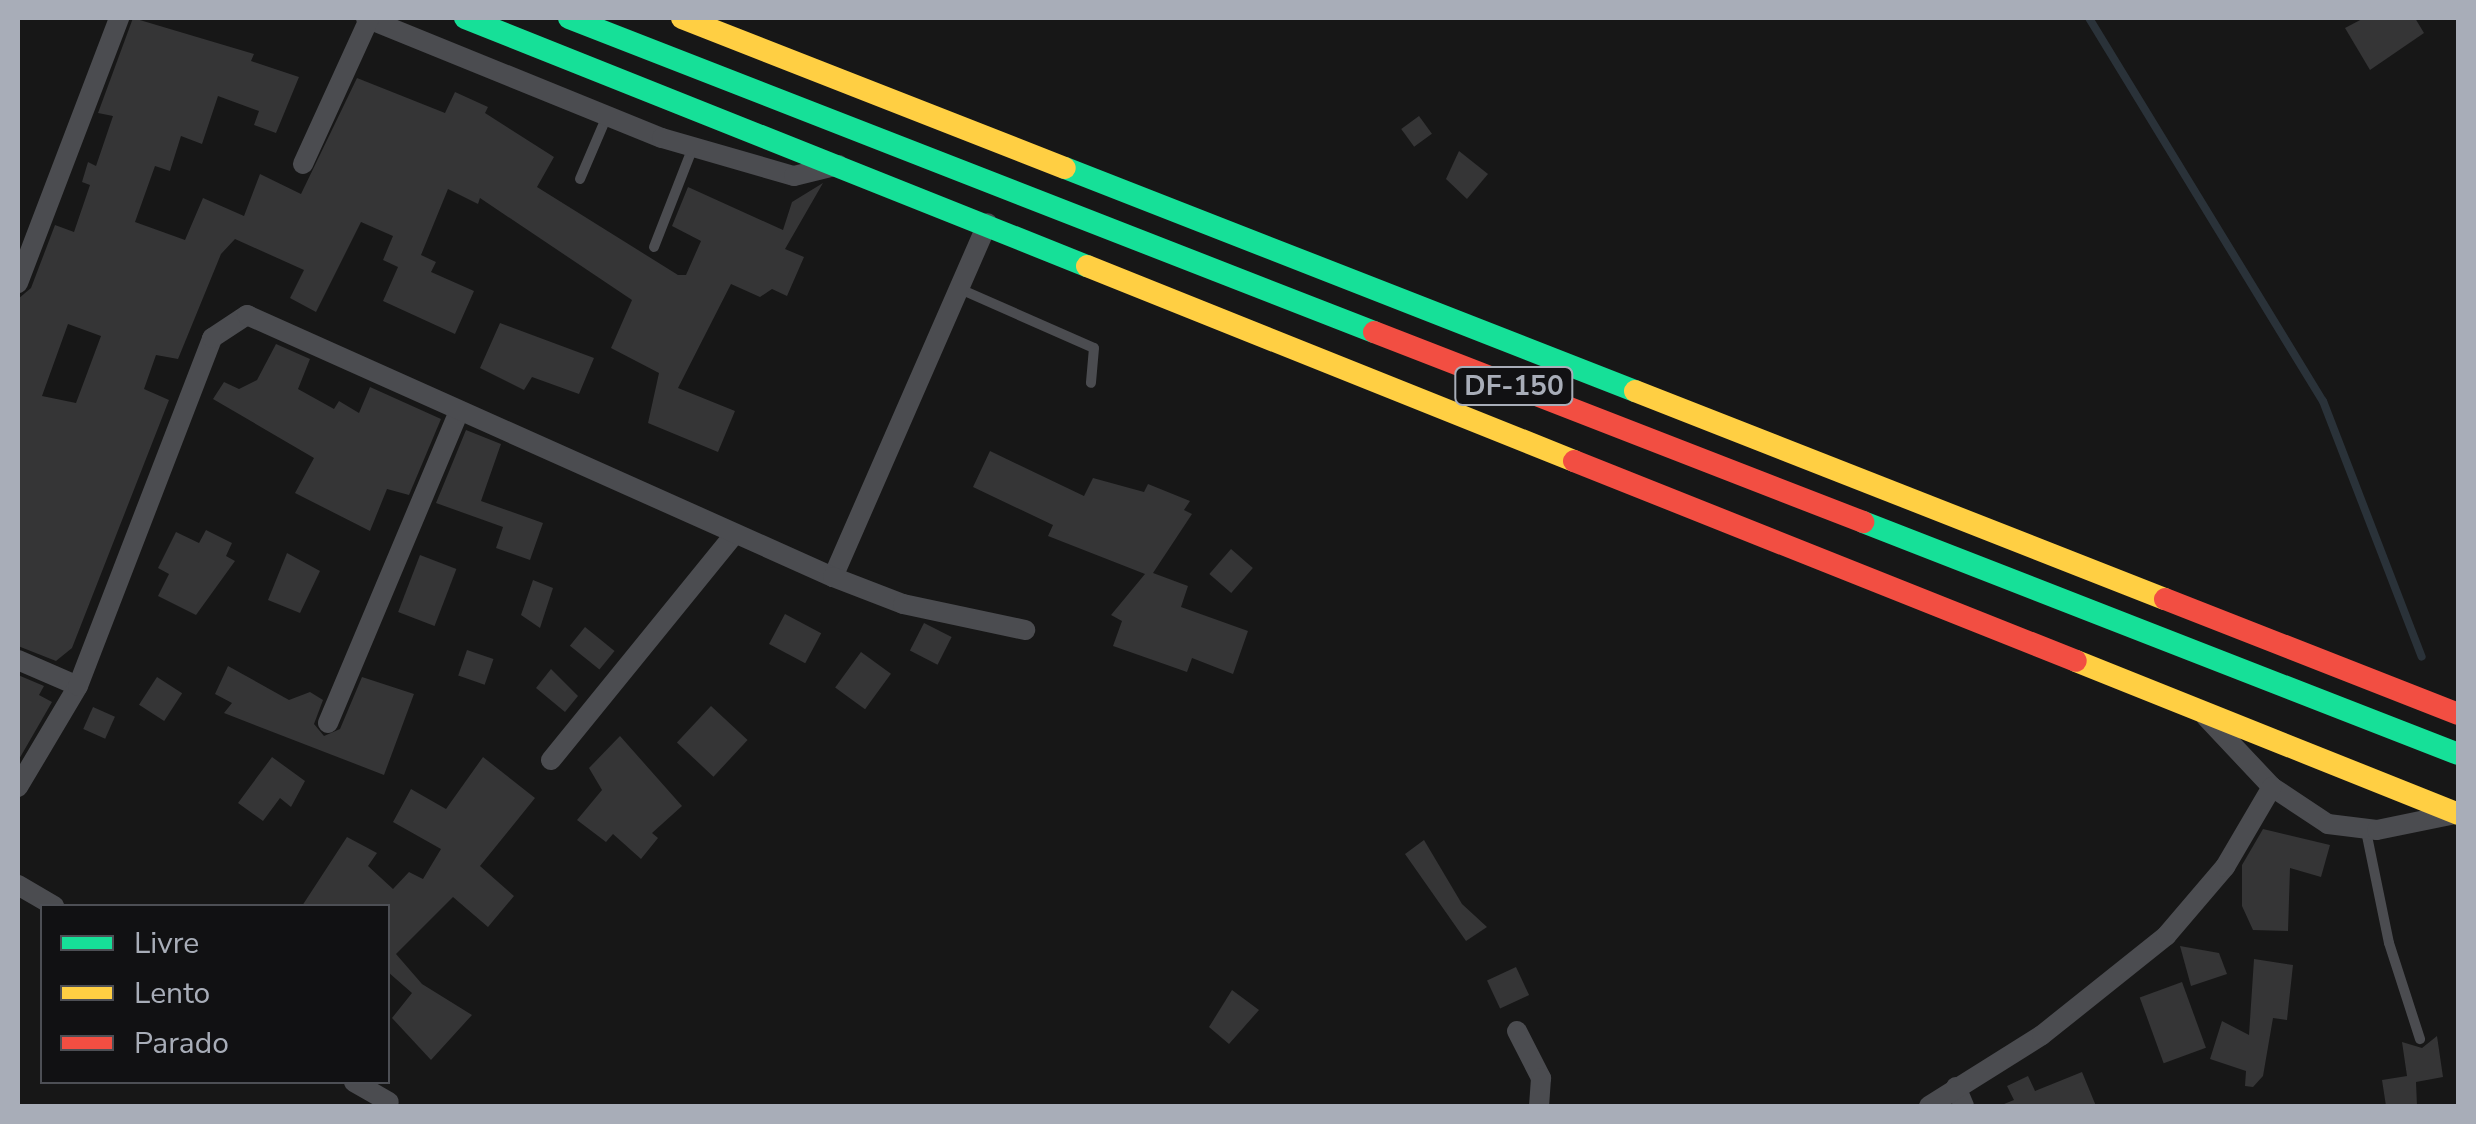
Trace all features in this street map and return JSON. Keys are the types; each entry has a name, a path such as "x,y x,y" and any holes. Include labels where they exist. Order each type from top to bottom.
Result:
{"main road":[{"path":"465,18 988,223 2206,717 2458,814"},
{"name":"DF-150","path":"569,18 2458,754"},
{"name":"DF-150","path":"682,18 2458,714"}],"street":[{"path":"18,283 120,18"},
{"path":"304,164 368,18 662,138 794,176 839,165"},
{"path":"662,138 679,103"},
{"path":"833,577 988,223"},
{"path":"18,787 78,686 212,338 233,318 262,320 458,414 833,577 903,604 1025,630"},
{"path":"328,722 458,414"},
{"path":"551,760 733,536"},
{"path":"18,660 78,686"},
{"path":"2206,717 2272,787 2328,824 2366,831 2458,814"},
{"path":"1929,1106 1960,1097 2166,936 2226,867 2272,787"},
{"path":"18,886 50,904"},
{"path":"1517,1032 1541,1078 1539,1106"},
{"path":"356,1084 388,1102"}],"lane":[{"path":"580,179 607,116"},
{"path":"654,247 693,147"},
{"path":"960,289 1094,348 1092,383"},
{"path":"2366,831 2389,943 2420,1039"}],"building":[{"path":"133,18 254,54 251,61 299,77 276,133 254,125 259,111 218,96 202,144 181,136 170,171 155,166 135,222 185,240 203,198 244,216 260,174 301,194 357,78 445,113 455,92 488,107 485,113 554,157 537,187 678,275 686,275 701,241 672,226 688,187 783,230 792,202 823,183 785,249 804,257 787,296 772,289 760,297 731,284 678,388 735,411 718,452 648,423 659,373 611,348 632,300 480,198 478,204 448,189 421,255 436,262 431,272 474,291 455,334 383,301 398,267 383,260 393,236 361,222 316,312 290,298 304,270 235,239 221,254 178,359 156,355 144,389 169,400 72,648 56,661 18,646 18,299 31,288 55,225 74,232 90,185 82,182 88,162 96,166 113,116 98,113","holes":["68,324 101,336 76,403 42,396"]},
{"path":"2364,18 2415,18 2424,33 2370,70 2345,28"},
{"path":"1419,116 1432,134 1414,147 1401,129"},
{"path":"1459,151 1488,174 1467,199 1446,179"},
{"path":"500,323 594,358 579,394 532,377 524,390 480,368"},
{"path":"276,344 310,359 298,389 334,409 339,401 359,413 370,387 441,419 409,495 387,489 370,531 295,493 314,458 213,399 224,382 239,389 257,380"},
{"path":"466,430 501,444 481,501 543,523 530,560 496,548 503,527 436,503"},
{"path":"990,451 1084,496 1093,478 1144,492 1148,484 1190,501 1184,510 1192,514 1153,573 1188,586 1181,607 1248,631 1233,674 1192,658 1187,672 1113,646 1122,621 1111,615 1145,574 1048,536 1053,525 973,487"},
{"path":"206,530 232,543 226,556 235,561 196,615 158,596 169,574 158,568 176,532 199,543"},
{"path":"1231,549 1253,568 1231,593 1209,574"},
{"path":"287,553 320,571 300,613 268,600"},
{"path":"420,555 456,569 435,626 398,612"},
{"path":"533,580 553,588 540,628 521,615"},
{"path":"785,614 821,633 805,663 769,644"},
{"path":"924,623 952,637 938,665 910,651"},
{"path":"585,627 615,651 599,670 570,646"},
{"path":"467,650 493,659 485,685 458,676"},
{"path":"861,652 891,674 865,709 835,688"},
{"path":"228,666 289,700 310,692 323,700 314,724 324,736 340,729 362,677 414,694 384,775 224,713 232,703 215,694"},
{"path":"551,669 578,696 565,712 536,688"},
{"path":"18,675 44,686 39,695 52,702 18,761"},
{"path":"157,677 182,693 164,721 139,705"},
{"path":"711,706 748,740 713,777 677,743"},
{"path":"93,707 115,717 105,739 83,729"},
{"path":"620,736 682,806 652,833 658,838 641,859 613,834 606,842 577,820 602,790 589,768"},
{"path":"272,757 305,781 291,807 280,798 263,821 238,803"},
{"path":"483,757 535,798 480,866 514,896 488,927 453,897 396,954 422,984 472,1015 431,1060 392,1018 412,993 390,974 390,904 303,904 347,837 377,853 368,866 393,889 409,872 423,879 441,849 393,822 411,789 446,809"},
{"path":"2263,829 2330,845 2321,877 2290,868 2288,931 2253,930 2242,906 2242,865"},
{"path":"1424,840 1462,904 1487,927 1466,941 1405,854"},
{"path":"2180,946 2219,953 2227,974 2191,986"},
{"path":"2254,959 2293,965 2287,1020 2273,1018 2263,1076 2253,1087 2245,1086 2246,1071 2210,1059 2222,1021 2249,1035"},
{"path":"1516,967 1529,995 1500,1009 1487,981"},
{"path":"2182,982 2206,1048 2164,1063 2140,997"},
{"path":"1232,990 1259,1010 1229,1044 1209,1027"},
{"path":"2437,1036 2443,1077 2416,1082 2417,1106 2386,1106 2382,1080 2407,1076 2402,1042 2422,1048"},
{"path":"2082,1072 2096,1106 1999,1106 2014,1100 2007,1086 2028,1076 2035,1091"}],"waterway":[{"path":"2089,18 2323,401 2422,657"}],"traffic: fast":[{"path":"465,18 1087,266"},
{"path":"569,18 1374,332"},
{"path":"1065,168 1635,391"},
{"path":"1863,522 2458,754"}],"traffic: slow":[{"path":"682,18 1065,168"},
{"path":"1087,266 1574,461"},
{"path":"1635,391 2165,599"},
{"path":"2076,661 2458,814"}],"traffic: jam":[{"path":"1374,332 1863,522"},
{"path":"1574,461 2076,661"},
{"path":"2165,599 2458,714"}]}
